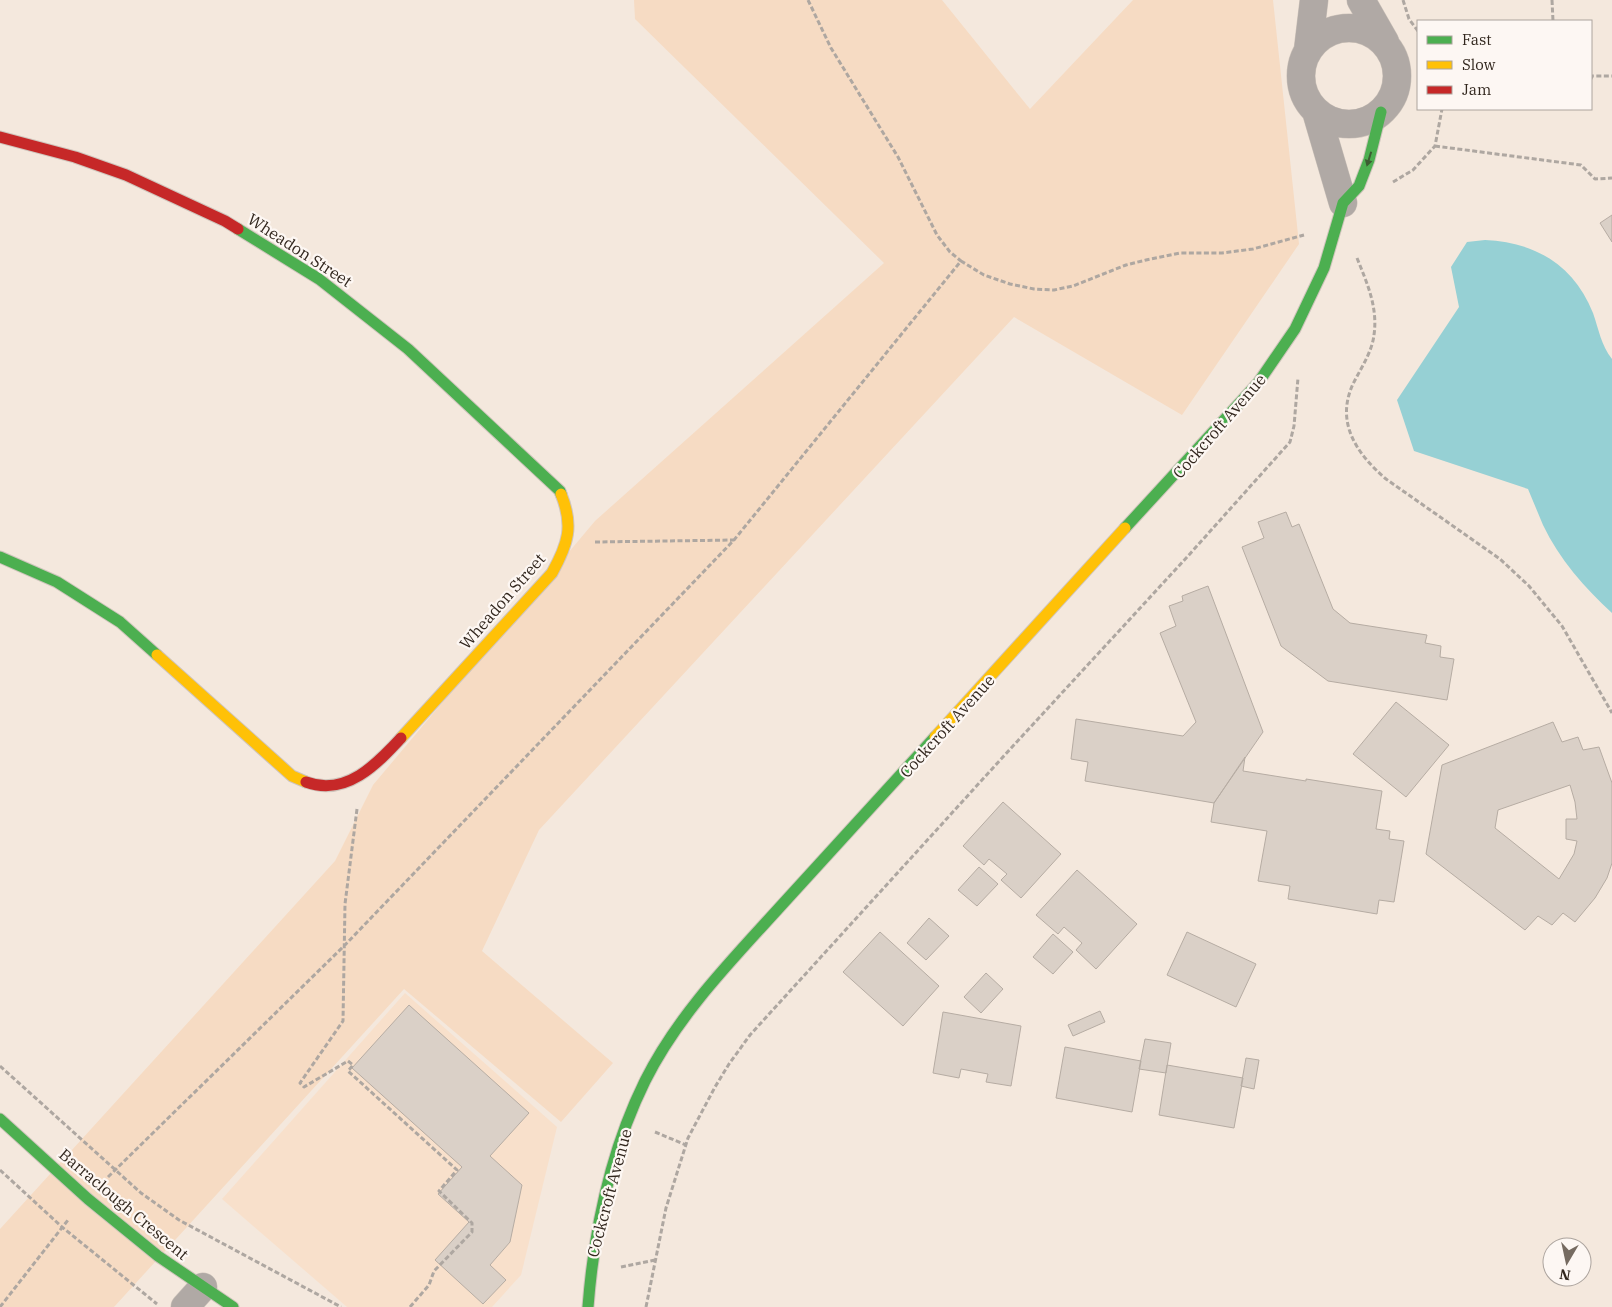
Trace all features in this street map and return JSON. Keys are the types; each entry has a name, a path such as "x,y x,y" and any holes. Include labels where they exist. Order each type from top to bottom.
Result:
{"street":[{"path":"1308,50 1314,0"},
{"path":"1361,0 1388,46 1396,64 1397,80 1394,95 1382,112 1368,120 1345,124 1329,120 1316,111 1306,98 1301,82 1301,65 1313,43 1326,32 1342,27 1351,27 1375,34 1388,46"},
{"path":"1316,111 1344,203"},
{"name":"Cockcroft Avenue","path":"588,1307 590,1269 601,1211 619,1144 662,1051 700,997 1258,383 1295,329 1324,268 1344,203 1359,186 1369,160 1382,112"},
{"name":"Wheadon Street","path":"0,137 74,157 126,175 225,221 319,279 408,349 560,490 567,507 570,527 566,547 552,572 377,764 354,780 329,786 316,785 292,776 120,622 57,582 0,557"},
{"name":"Barraclough Crescent","path":"0,1118 88,1199 158,1256 194,1297 233,1307"},
{"name":"Cockcroft Avenue","path":"576,1307 590,1269"}],"path":[{"path":"808,0 831,48 898,157 936,235 960,261 984,275 1010,284 1034,289 1054,290 1073,286 1126,265 1180,253 1222,253 1253,249 1303,234 1331,244"},
{"path":"1403,0 1408,19 1417,30"},
{"path":"1552,0 1553,20"},
{"path":"1592,76 1612,76"},
{"path":"1442,110 1435,146 1581,165 1594,179 1612,178"},
{"path":"1353,263 1356,255 1368,285 1376,322 1371,348 1352,386 1347,404 1346,420 1349,432 1355,443 1370,465 1386,479 1500,559 1529,586 1562,626 1612,713"},
{"path":"114,1171 345,946 734,540 960,261"},
{"path":"646,1307 666,1208 686,1145 715,1087 729,1064 750,1035 1290,442 1294,426 1299,372"},
{"path":"568,540 585,542 734,540"},
{"path":"354,780 359,796 345,904 343,1021 300,1083 304,1087 348,1061 353,1065 348,1071 457,1170 439,1191 472,1223 472,1232 434,1271 429,1285 410,1307"},
{"path":"0,1066 141,1194 178,1220 341,1307"},
{"path":"628,1121 686,1145"},
{"path":"0,1170 62,1227 150,1299"},
{"path":"0,1307 62,1227"},
{"path":"618,1267 654,1260"}],"shaded area":[{"path":"634,0 942,0 1030,109 1133,0 1273,0 1299,244 1182,415 1014,317 539,830 482,951 613,1063 561,1122 404,989 114,1307 0,1307 0,1229 335,861 373,785 595,521 884,263 635,19"},
{"path":"405,993 557,1127 521,1275 492,1307 347,1307 222,1199"}],"water":[{"path":"1485,240 1503,242 1536,251 1564,269 1585,296 1603,343 1612,359 1612,613 1583,583 1557,550 1549,538 1528,489 1414,451 1397,400 1459,307 1451,267 1467,242"}],"building":[{"path":"1612,215 1612,242 1600,223"},
{"path":"1286,512 1292,527 1299,524 1333,609 1350,623 1427,635 1425,643 1441,646 1440,657 1454,659 1447,700 1328,681 1281,646 1242,547 1264,538 1258,522"},
{"path":"1208,586 1263,732 1214,803 1085,781 1088,762 1071,759 1076,719 1183,736 1196,722 1160,633 1176,626 1169,606 1183,601 1182,596"},
{"path":"1396,702 1449,745 1406,797 1353,754"},
{"path":"1553,722 1562,742 1578,737 1583,750 1599,747 1612,783 1612,863 1607,878 1595,898 1575,922 1563,913 1552,925 1538,916 1525,930 1426,854 1442,765","holes":["1570,785 1577,819 1566,819 1566,839 1577,841 1574,854 1559,879 1495,828 1498,810"]},
{"path":"1245,757 1243,771 1382,791 1376,829 1390,831 1389,839 1404,841 1394,902 1379,900 1377,914 1288,899 1290,886 1258,881 1267,831 1211,822 1214,803"},
{"path":"1003,802 1061,854 1021,898 1001,880 1007,874 989,859 984,865 963,846"},
{"path":"979,867 998,884 977,906 958,890"},
{"path":"1077,870 1137,924 1096,969 1076,950 1082,943 1064,927 1058,934 1036,915"},
{"path":"929,918 949,936 926,960 907,943"},
{"path":"880,932 939,986 903,1026 843,972"},
{"path":"1187,932 1256,964 1236,1007 1167,975"},
{"path":"1053,934 1073,952 1053,974 1033,957"},
{"path":"986,973 1003,989 981,1013 964,997"},
{"path":"409,1005 529,1113 490,1156 522,1185 510,1242 490,1265 506,1280 483,1304 435,1260 469,1222 438,1194 462,1167 352,1068"},
{"path":"1100,1011 1105,1022 1073,1036 1068,1025"},
{"path":"943,1012 1021,1026 1011,1086 986,1082 988,1074 961,1069 959,1078 933,1073"},
{"path":"1145,1039 1171,1043 1166,1073 1139,1069"},
{"path":"1065,1047 1141,1061 1132,1112 1056,1098"},
{"path":"1246,1058 1259,1060 1254,1089 1241,1086"},
{"path":"1167,1065 1243,1078 1234,1128 1159,1115"}],"traffic: fast":[{"path":"1125,528 1258,383 1295,329 1324,268 1343,203 1359,186 1369,160 1381,112"},
{"path":"238,229 319,279 408,349 561,494"},
{"path":"0,557 57,582 120,622 157,655"},
{"path":"588,1307 599,1220 613,1163 633,1108 658,1057 689,1011 724,969 935,737"},
{"path":"0,1119 88,1199 158,1256 233,1307"}],"traffic: slow":[{"path":"401,738 552,573 562,553 567,535 567,516 561,494"},
{"path":"935,737 1125,528"},
{"path":"157,655 292,776 306,782"}],"traffic: jam":[{"path":"0,137 75,157 126,175 225,221 238,229"},
{"path":"306,782 321,785 347,782 371,767 401,738"}]}
